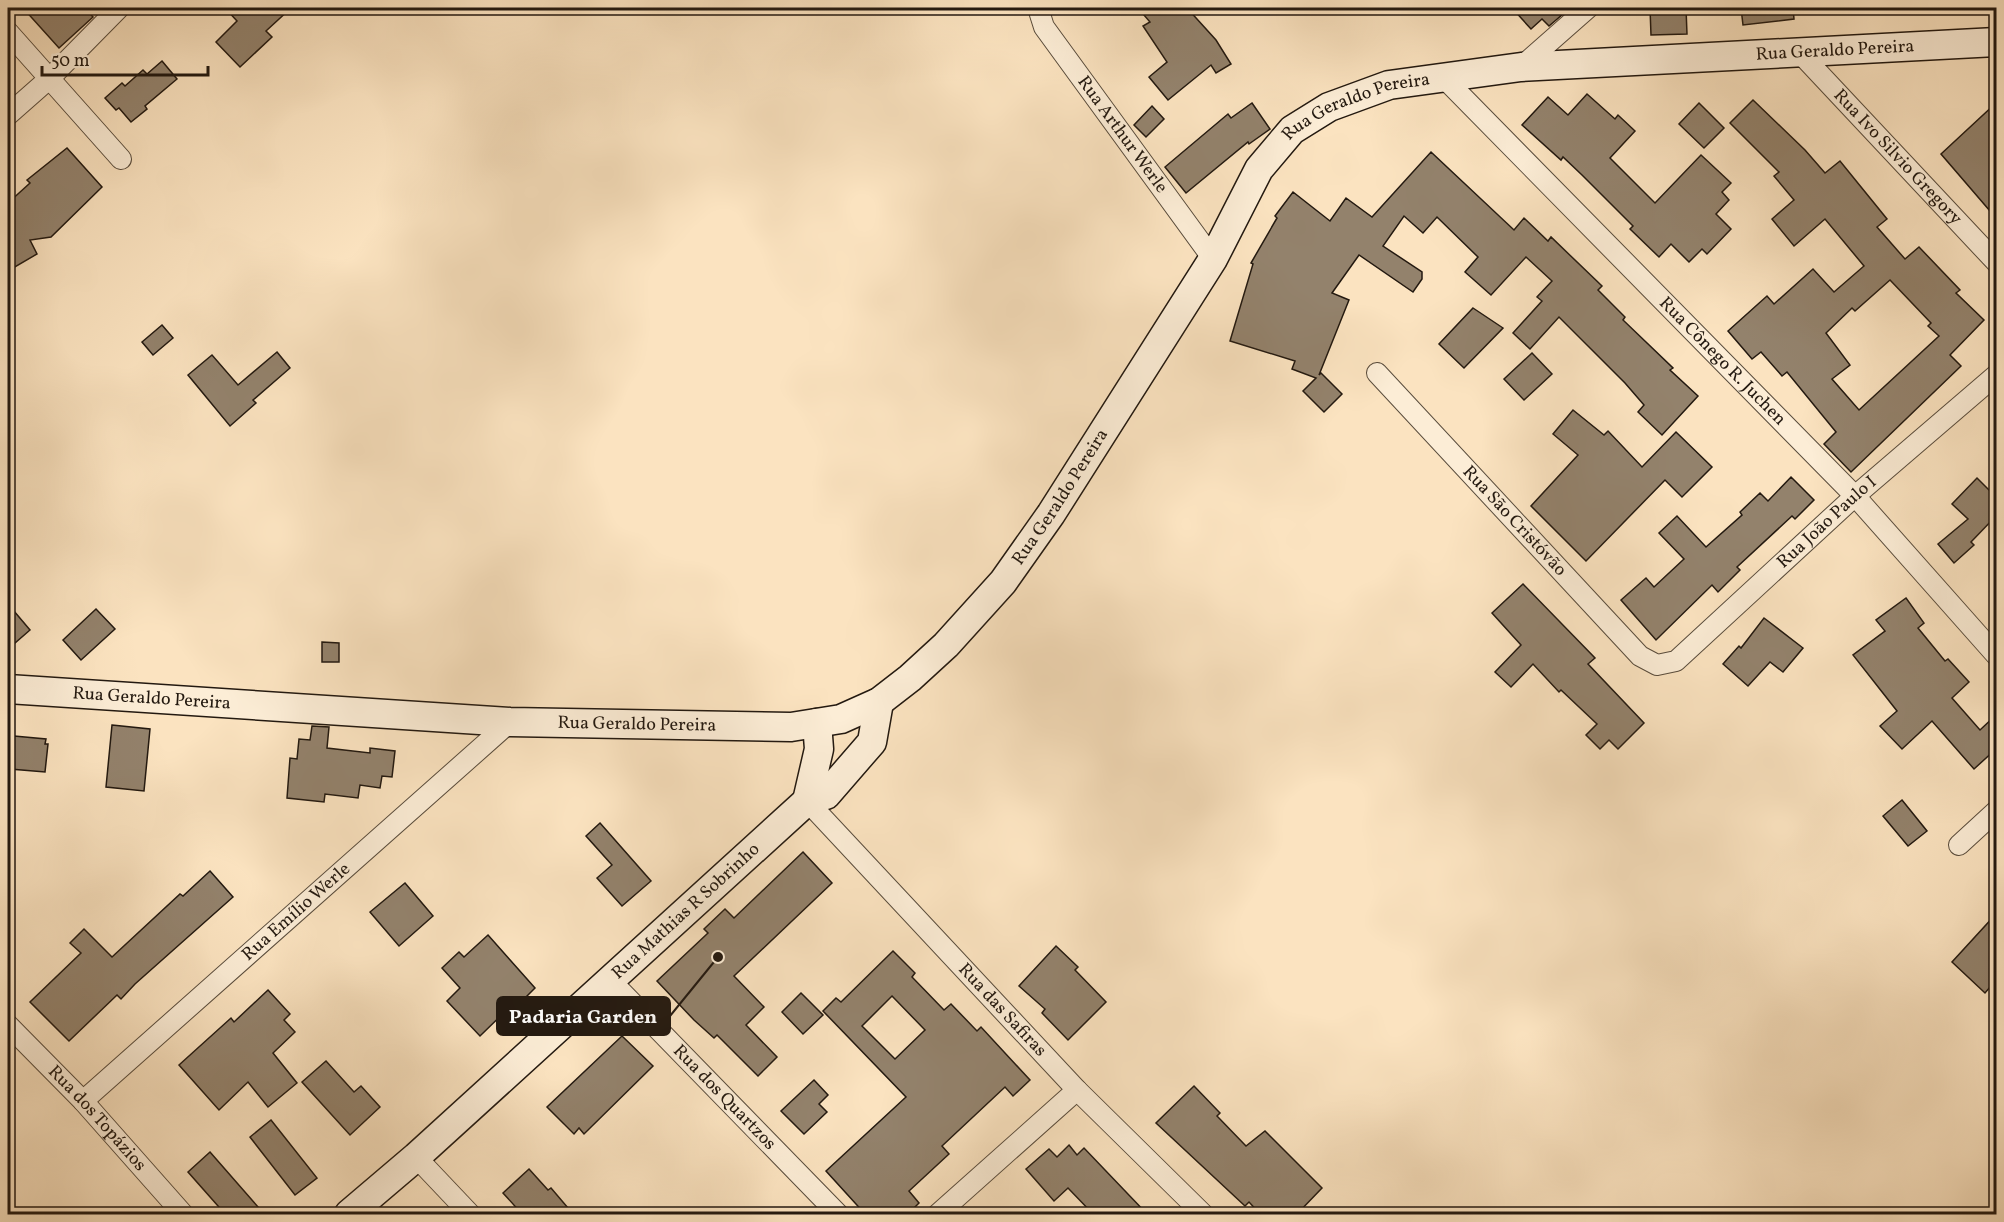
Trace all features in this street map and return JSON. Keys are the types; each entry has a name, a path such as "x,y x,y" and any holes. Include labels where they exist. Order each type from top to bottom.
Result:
{"main road":[{"name":"Rua Geraldo Pereira","path":"8,689 510,722 791,727 841,719 879,702 910,678 946,645 1003,582 1051,514 1213,259 1259,169 1292,130 1339,104 1389,85 1442,76 1521,67 1996,42"},
{"name":"Rua Mathias R Sobrinho","path":"349,1215 416,1157 807,801 826,795 872,742 879,702"},
{"path":"807,801 819,749 817,723"}],"street":[{"path":"8,115 50,78 119,8"},
{"name":"Rua Arthur Werle","path":"1038,8 1044,27 1213,259"},
{"path":"1521,67 1588,8"},
{"path":"8,32 121,159"},
{"name":"Rua Ivo Silvio Gregory","path":"1798,52 1996,262"},
{"name":"Rua Cônego R. Juchen","path":"1442,76 1855,496 1996,656"},
{"name":"Rua São Cristóvão","path":"1377,373 1640,656 1657,665"},
{"name":"Rua João Paulo I","path":"1657,665 1676,661 1855,496 1996,375"},
{"name":"Rua Emílio Werle","path":"83,1101 510,722"},
{"name":"Rua das Safiras","path":"807,801 1077,1090 1203,1215"},
{"path":"1959,845 1996,811"},
{"name":"Rua dos Quartzos","path":"610,980 838,1215"},
{"name":"Rua dos Topázios","path":"8,1025 83,1101 183,1215"},
{"path":"938,1215 1077,1090"},
{"path":"416,1157 470,1215"}],"building":[{"path":"23,8 85,8 93,17 59,48"},
{"path":"225,8 291,8 266,31 272,37 240,67 216,42 237,21"},
{"path":"1138,8 1187,8 1216,40 1231,64 1216,73 1211,65 1168,100 1149,77 1167,62 1143,26 1150,22"},
{"path":"1512,8 1570,8 1549,26 1542,19 1531,29"},
{"path":"1650,8 1686,8 1687,34 1651,35"},
{"path":"1741,8 1793,8 1794,19 1743,25"},
{"path":"162,61 177,79 145,106 147,109 131,122 119,108 116,110 105,98 122,83 125,86 143,70 147,74"},
{"path":"1587,94 1615,119 1618,115 1635,131 1610,158 1655,203 1701,155 1731,183 1722,192 1729,200 1716,214 1731,229 1707,254 1702,249 1689,262 1671,244 1659,257 1630,229 1633,226 1582,175 1563,157 1561,160 1522,125 1548,97 1568,115"},
{"path":"1753,100 1805,150 1825,173 1840,161 1887,219 1877,227 1905,259 1919,247 1960,290 1956,293 1984,320 1950,355 1961,366 1851,472 1824,444 1836,432 1787,372 1782,376 1761,352 1752,359 1728,331 1767,296 1774,304 1813,269 1834,292 1864,266 1825,219 1794,246 1772,219 1794,200 1774,176 1779,172 1730,123","holes":["1890,280 1931,323 1928,326 1939,336 1859,410 1832,379 1850,365 1826,333 1852,308 1855,311"]},
{"path":"1252,103 1270,129 1249,144 1248,142 1186,193 1165,167 1228,114 1231,118"},
{"path":"1699,103 1724,128 1704,148 1679,124"},
{"path":"1996,103 1996,218 1941,154"},
{"path":"1152,106 1164,119 1146,137 1134,125"},
{"path":"67,148 102,187 51,237 30,240 37,254 8,271 8,203 30,183 27,180"},
{"path":"1431,152 1514,230 1524,218 1548,241 1551,237 1602,286 1598,290 1625,317 1623,320 1673,368 1670,370 1698,396 1662,435 1638,412 1644,405 1625,383 1559,317 1530,349 1513,333 1542,301 1537,297 1552,281 1526,257 1491,295 1465,272 1478,257 1437,217 1423,233 1404,216 1383,246 1422,272 1422,279 1413,292 1359,255 1332,293 1349,300 1319,375 1321,373 1342,394 1324,412 1303,391 1316,378 1292,369 1295,361 1230,341 1253,264 1251,263 1277,218 1275,216 1293,192 1330,221 1346,198 1372,217"},
{"path":"1473,308 1503,328 1464,368 1439,344"},
{"path":"162,325 173,338 153,355 142,342"},
{"path":"277,352 290,368 253,400 256,403 230,426 188,375 212,355 238,385"},
{"path":"1532,353 1552,374 1524,400 1504,379"},
{"path":"1573,410 1604,435 1608,431 1642,467 1676,432 1712,467 1682,497 1665,480 1586,561 1531,506 1578,455 1553,434"},
{"path":"1791,477 1814,500 1795,519 1792,516 1737,567 1740,570 1718,592 1712,585 1656,640 1621,600 1646,578 1654,587 1684,559 1659,533 1677,516 1706,547 1742,515 1740,512 1760,493 1768,501"},
{"path":"1977,478 1996,497 1996,516 1971,542 1974,545 1954,563 1938,544 1968,519 1952,504"},
{"path":"1523,584 1595,658 1588,664 1644,723 1618,749 1609,740 1600,749 1586,735 1597,724 1561,690 1559,692 1533,664 1511,687 1495,672 1521,645 1492,613"},
{"path":"1906,598 1924,623 1918,628 1945,661 1948,659 1969,682 1952,698 1980,730 1996,715 1996,749 1974,769 1932,721 1902,749 1880,726 1897,711 1853,655 1885,631 1876,620"},
{"path":"8,604 30,630 8,649"},
{"path":"96,609 115,629 81,660 63,640"},
{"path":"1764,618 1803,648 1783,672 1770,662 1748,686 1723,664 1739,646 1741,648"},
{"path":"322,642 339,643 339,662 322,662"},
{"path":"112,725 150,729 144,791 106,787"},
{"path":"312,726 329,727 327,748 370,753 370,748 395,751 392,777 382,776 380,788 360,785 358,798 325,794 324,802 287,798 290,758 297,759 299,739 310,740"},
{"path":"14,736 46,739 45,744 48,744 45,772 10,769"},
{"path":"1902,800 1927,831 1908,846 1883,816"},
{"path":"600,823 651,881 622,906 597,878 612,865 586,836"},
{"path":"803,852 832,883 734,976 764,1007 746,1025 777,1057 758,1076 717,1035 714,1038 694,1020 657,981 708,933 704,929 725,909 734,918"},
{"path":"210,871 233,897 121,999 117,995 69,1041 30,1002 81,953 70,943 84,929 112,957 180,894 183,896"},
{"path":"405,883 433,916 399,946 370,912"},
{"path":"1996,914 1996,980 1985,993 1952,962"},
{"path":"488,935 535,988 521,1002 518,999 480,1036 447,1001 460,988 442,968 459,952 464,957"},
{"path":"1056,946 1078,967 1075,970 1106,1002 1068,1040 1042,1013 1045,1009 1019,986"},
{"path":"893,951 915,973 912,977 944,1010 951,1004 977,1031 981,1027 1030,1080 1013,1096 1005,1087 942,1146 949,1154 909,1191 919,1203 907,1215 866,1215 826,1171 906,1097 823,1011 836,998 841,1002","holes":["892,996 925,1030 895,1059 862,1026"]},
{"path":"268,990 290,1014 284,1020 295,1032 273,1053 297,1083 268,1107 248,1082 219,1110 179,1065 231,1018 234,1022"},
{"path":"801,993 823,1015 803,1034 782,1012"},
{"path":"622,1036 653,1066 584,1134 579,1128 574,1134 547,1107"},
{"path":"326,1061 354,1092 361,1086 380,1107 350,1135 302,1082"},
{"path":"814,1080 828,1095 819,1104 827,1112 804,1134 781,1111"},
{"path":"1194,1086 1220,1113 1217,1116 1246,1146 1265,1131 1322,1188 1296,1215 1261,1215 1249,1202 1245,1206 1156,1123"},
{"path":"271,1120 317,1178 295,1195 250,1137"},
{"path":"1069,1145 1077,1155 1084,1148 1148,1215 1094,1215 1068,1188 1054,1201 1026,1169 1049,1149 1057,1157"},
{"path":"210,1152 265,1215 226,1215 188,1172"},
{"path":"529,1169 548,1190 551,1188 574,1215 523,1215 503,1193"}],"place":[{"name":"Padaria Garden","path":"718,957"}]}
